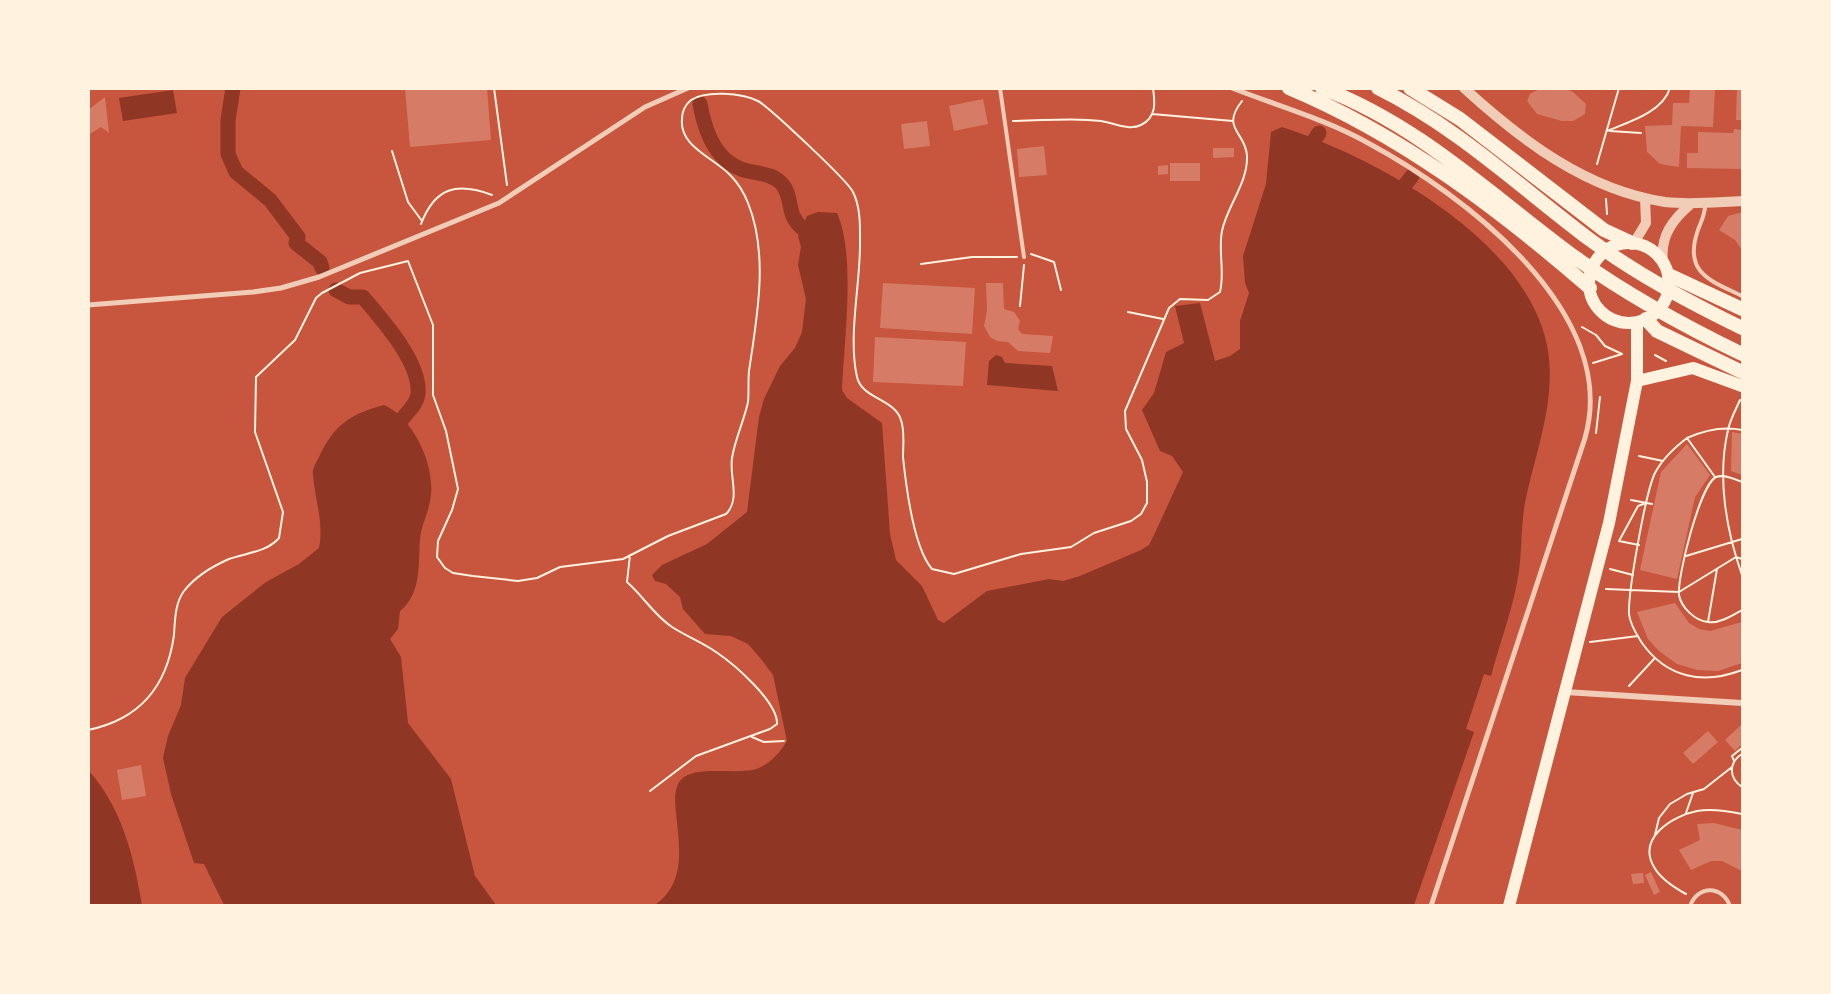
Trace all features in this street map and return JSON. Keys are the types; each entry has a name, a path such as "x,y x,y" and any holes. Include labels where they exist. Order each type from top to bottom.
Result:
{"highway":[{"path":"1289,88 1340,112 1420,155 1590,288"},
{"path":"1322,88 1369,110 1424,141 1623,291 1683,325 1743,354"},
{"path":"1378,88 1451,132 1627,266 1692,304 1743,328"},
{"path":"1410,88 1460,119 1604,230 1633,243"},
{"path":"1666,268 1743,309"},
{"path":"1642,321 1657,332 1743,372"}],"main road":[{"path":"1633,243 1650,248 1666,268 1669,288 1665,301 1657,312 1642,321 1624,322 1610,318 1599,309 1590,288 1592,270 1602,254 1613,246 1633,243"},
{"path":"1509,906 1609,523 1637,381 1635,351 1642,321"},
{"path":"1624,322 1635,351"},
{"path":"1637,381 1693,368 1743,386"}],"street":[{"path":"88,305 281,288 320,278 502,201 645,107 688,88"},
{"path":"1232,88 1315,118 1374,146 1452,197 1504,240 1539,277 1568,322 1588,381 1590,410 1585,438 1431,906"},
{"path":"1464,88 1523,139 1564,165 1609,186 1662,201 1691,204 1743,201"},
{"path":"1645,198 1646,223"},
{"path":"1633,243 1662,201"},
{"path":"1662,201 1668,229"},
{"path":"1666,268 1663,243 1668,229 1691,204"},
{"path":"1564,692 1743,704"}],"lane":[{"path":"1000,88 1024,257"},
{"path":"1706,203 1695,242 1696,267 1705,277 1743,296"},
{"path":"1690,906 1698,894 1710,890 1722,893 1730,906"}],"path":[{"path":"494,88 509,197"},
{"path":"1005,123 1094,121 1130,127 1141,125 1156,106 1153,88"},
{"path":"1597,164 1619,88"},
{"path":"1607,130 1655,108 1667,98 1670,88"},
{"path":"88,730 132,712 156,690 171,655 178,604 187,588 210,568 268,547 279,537 283,512 255,432 256,377 295,340 316,298 360,273 408,261 433,325 434,395 446,431 458,489 452,510 438,541 437,557 440,564 453,573 518,581 537,578 560,567 608,562 630,555 668,536 713,521 732,508 734,498 731,461 748,401 748,378 757,321 759,264 755,226 749,204 735,180 684,135 683,111 686,104 694,98 715,95 756,100 851,189 857,203 860,234 855,314 857,375 860,385 890,406 901,419 906,477 921,551 928,564 938,572 954,574 1022,554 1071,547 1094,533 1131,521 1141,514 1148,495 1146,475 1124,419 1129,396 1146,367 1169,308 1180,299 1208,300 1220,292 1221,233 1242,182 1247,158 1246,147 1236,132 1233,121 1234,112 1247,94"},
{"path":"1151,114 1233,121"},
{"path":"1607,130 1641,134"},
{"path":"392,151 408,201 422,221"},
{"path":"416,237 432,203 454,188 477,189 502,201"},
{"path":"1606,199 1608,218"},
{"path":"1023,252 1054,262 1060,290"},
{"path":"921,264 972,257 1024,257 1020,306"},
{"path":"1128,312 1164,320"},
{"path":"1589,330 1605,346 1622,354 1602,359"},
{"path":"1655,355 1669,364"},
{"path":"1742,396 1728,428 1722,476 1736,557 1743,575"},
{"path":"1743,430 1728,428 1702,431 1687,438 1663,461 1654,476 1647,503 1633,575 1629,615 1638,636 1655,658 1676,673 1696,679 1729,675 1743,670"},
{"path":"1687,438 1715,477"},
{"path":"1639,456 1663,461"},
{"path":"1743,482 1722,476 1715,477 1701,496 1693,513 1679,592 1689,612 1708,622 1743,610"},
{"path":"1631,500 1652,504"},
{"path":"1639,545 1618,541 1638,506 1647,503"},
{"path":"1686,556 1743,540"},
{"path":"630,555 627,582 644,603 673,628 719,654 746,677 775,712 775,726 696,756 650,791"},
{"path":"1605,589 1679,592 1736,557 1743,559"},
{"path":"1708,622 1717,568"},
{"path":"1610,569 1633,575"},
{"path":"1589,642 1638,636"},
{"path":"1619,697 1655,658"},
{"path":"752,736 764,742 784,741"},
{"path":"1734,762 1732,756 1743,748"},
{"path":"1743,754 1732,767 1733,778 1743,787"},
{"path":"1683,892 1654,867 1651,857 1656,824 1664,811 1678,799 1704,789 1732,767"},
{"path":"1686,814 1693,793"},
{"path":"1655,835 1663,825 1686,814 1716,810 1743,814"}],"shaded area":[{"path":"173,90 177,113 123,121 119,98"},
{"path":"1282,127 1320,141 1403,183 1444,210 1481,240 1513,274 1536,311 1548,351 1550,370 1547,409 1525,503 1519,571 1514,597 1491,676 1484,674 1466,729 1474,732 1414,905 655,905 672,886 679,863 675,798 678,784 684,777 693,773 752,770 761,767 776,756 787,741 773,675 761,659 748,644 731,636 705,634 683,609 680,597 666,584 655,581 652,575 662,565 707,544 747,512 759,417 764,399 780,366 795,348 802,332 806,299 798,265 801,247 798,236 807,216 818,212 837,213 843,231 847,275 842,390 847,398 882,423 890,534 896,560 922,586 938,620 944,623 987,591 1049,579 1063,581 1080,576 1149,545 1183,472 1172,456 1160,451 1142,410 1154,393 1166,352 1184,343 1175,306 1200,303 1215,361 1230,356 1240,349 1240,321 1249,293 1245,283 1243,256 1266,184 1271,132"},
{"path":"996,355 1002,357 1005,363 1052,366 1058,391 987,385 989,361"},
{"path":"384,405 404,420 420,443 431,482 430,500 421,534 418,578 412,596 400,611 398,629 390,639 401,657 408,723 451,779 475,876 496,905 224,905 204,864 194,863 171,794 163,758 168,736 181,705 185,678 222,617 266,582 299,564 319,548 320,521 314,468 325,446 344,422 362,412"},
{"path":"89,771 110,801 125,834 142,905 89,905"}],"building":[{"path":"405,88 487,88 491,140 410,147"},
{"path":"1541,88 1563,88 1573,92 1586,104 1585,114 1573,121 1562,121 1537,114 1527,101 1530,94"},
{"path":"1690,88 1715,88 1713,127 1681,126 1679,167 1660,164 1647,152 1645,126 1672,125 1673,103 1689,103"},
{"path":"1737,88 1742,88 1742,120 1736,120"},
{"path":"105,97 109,133 101,127 88,135 88,110"},
{"path":"983,99 988,124 954,131 949,106"},
{"path":"927,121 930,146 904,149 901,124"},
{"path":"1734,129 1742,130 1742,169 1687,168 1687,153 1698,153 1698,132 1733,133"},
{"path":"1044,146 1047,175 1019,177 1017,149"},
{"path":"1213,148 1234,148 1234,157 1213,158"},
{"path":"1170,163 1200,163 1200,181 1170,181"},
{"path":"1168,165 1168,174 1158,175 1158,166"},
{"path":"1742,213 1742,250 1735,240 1719,230 1728,216"},
{"path":"883,283 975,288 972,334 880,328"},
{"path":"986,283 1003,283 1004,309 1014,312 1020,321 1018,329 1022,334 1053,336 1050,353 1018,351 1008,342 997,341 990,337 984,326 987,310"},
{"path":"875,337 966,342 963,386 873,382"},
{"path":"1732,432 1742,434 1742,475 1731,471"},
{"path":"1687,444 1710,475 1695,497 1677,579 1640,570 1661,472"},
{"path":"1675,603 1689,623 1699,629 1710,631 1742,622 1742,663 1718,671 1697,670 1677,664 1659,651 1648,639 1637,612"},
{"path":"1742,724 1742,744 1735,751 1725,740"},
{"path":"1708,731 1718,742 1693,764 1683,753"},
{"path":"141,765 146,796 122,800 117,770"},
{"path":"1714,823 1742,830 1742,871 1722,861 1711,861 1691,870 1679,850 1700,840 1697,824"},
{"path":"1651,872 1660,892 1654,895 1645,875"},
{"path":"1643,873 1644,883 1633,884 1631,874"}],"waterway":[{"path":"233,88 228,120 228,154 236,172 270,200 298,237 296,243 320,262 322,268"},
{"path":"700,104 709,136 720,154 737,167 775,178 782,184 786,189 793,217 802,228"},
{"path":"1315,139 1319,133"},
{"path":"1405,185 1412,176"},
{"path":"336,290 349,297 363,297 390,329 407,355 417,382 418,394 414,404 403,418"}]}
